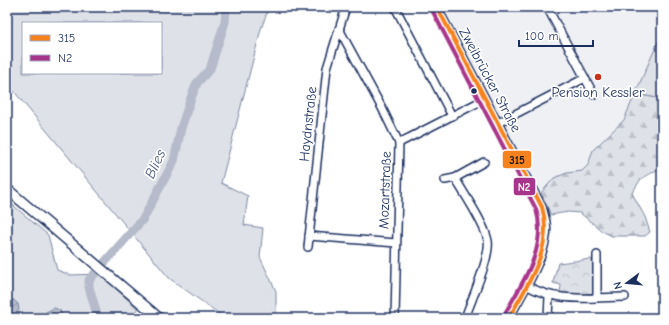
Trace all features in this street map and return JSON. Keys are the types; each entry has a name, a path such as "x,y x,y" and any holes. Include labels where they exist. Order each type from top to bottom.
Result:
{"main road":[{"path":"7,189 159,318"}],"street":[{"name":"Haydnstraße","path":"308,247 326,76 346,7"},
{"path":"395,7 452,116"},
{"name":"Zweibrücker Straße","path":"437,7 542,207 547,224 546,237 542,253 509,318"},
{"path":"547,7 594,95"},
{"name":"Mozartstraße","path":"339,29 382,108 399,143 395,318"},
{"path":"498,123 585,78"},
{"path":"399,143 485,99"},
{"path":"445,180 455,178 484,162"},
{"path":"455,178 482,226 488,242 487,253 465,318"},
{"path":"309,236 396,243"},
{"path":"597,255 597,297"},
{"path":"526,285 549,296 568,299 625,297"},
{"path":"548,318 549,296"}],"shaded area":[{"path":"442,7 662,7 662,35 624,120 593,150 588,165 582,171 567,173 544,188 541,193"}],"green space":[{"path":"7,7 269,7 261,29 221,183 248,196 244,225 263,228 260,257 276,291 276,318 225,318 169,278 7,83"},
{"path":"658,42 662,43 662,99 635,94"},
{"path":"635,94 662,99 662,167 641,179 632,193 645,217 650,232 645,236 612,236 602,231 580,213 568,212 551,215 541,193 554,178 567,173 582,171 588,165 593,150 624,120"},
{"path":"7,200 48,235 57,270 70,275 100,274 138,309 135,318 7,318"},
{"path":"591,259 594,267 593,294 560,294 561,285 553,283 558,263"}],"water":[{"path":"7,299 14,300 18,304 19,310 13,317 7,317"},
{"path":"54,308 60,310 62,318 44,318 46,312"}],"waterway":[{"name":"Blies","path":"98,318 89,287 89,280 143,219 174,161 181,128 191,98 197,83 210,69 225,22 226,7"}],"transit line":[{"name":"315","path":"437,7 542,207 545,222 545,237 542,251 531,278 509,318"},
{"name":"N2","path":"432,10 536,209 539,223 539,238 536,251 525,278 504,315"}],"place":[{"name":"Pension Kessler","path":"598,77"}]}
